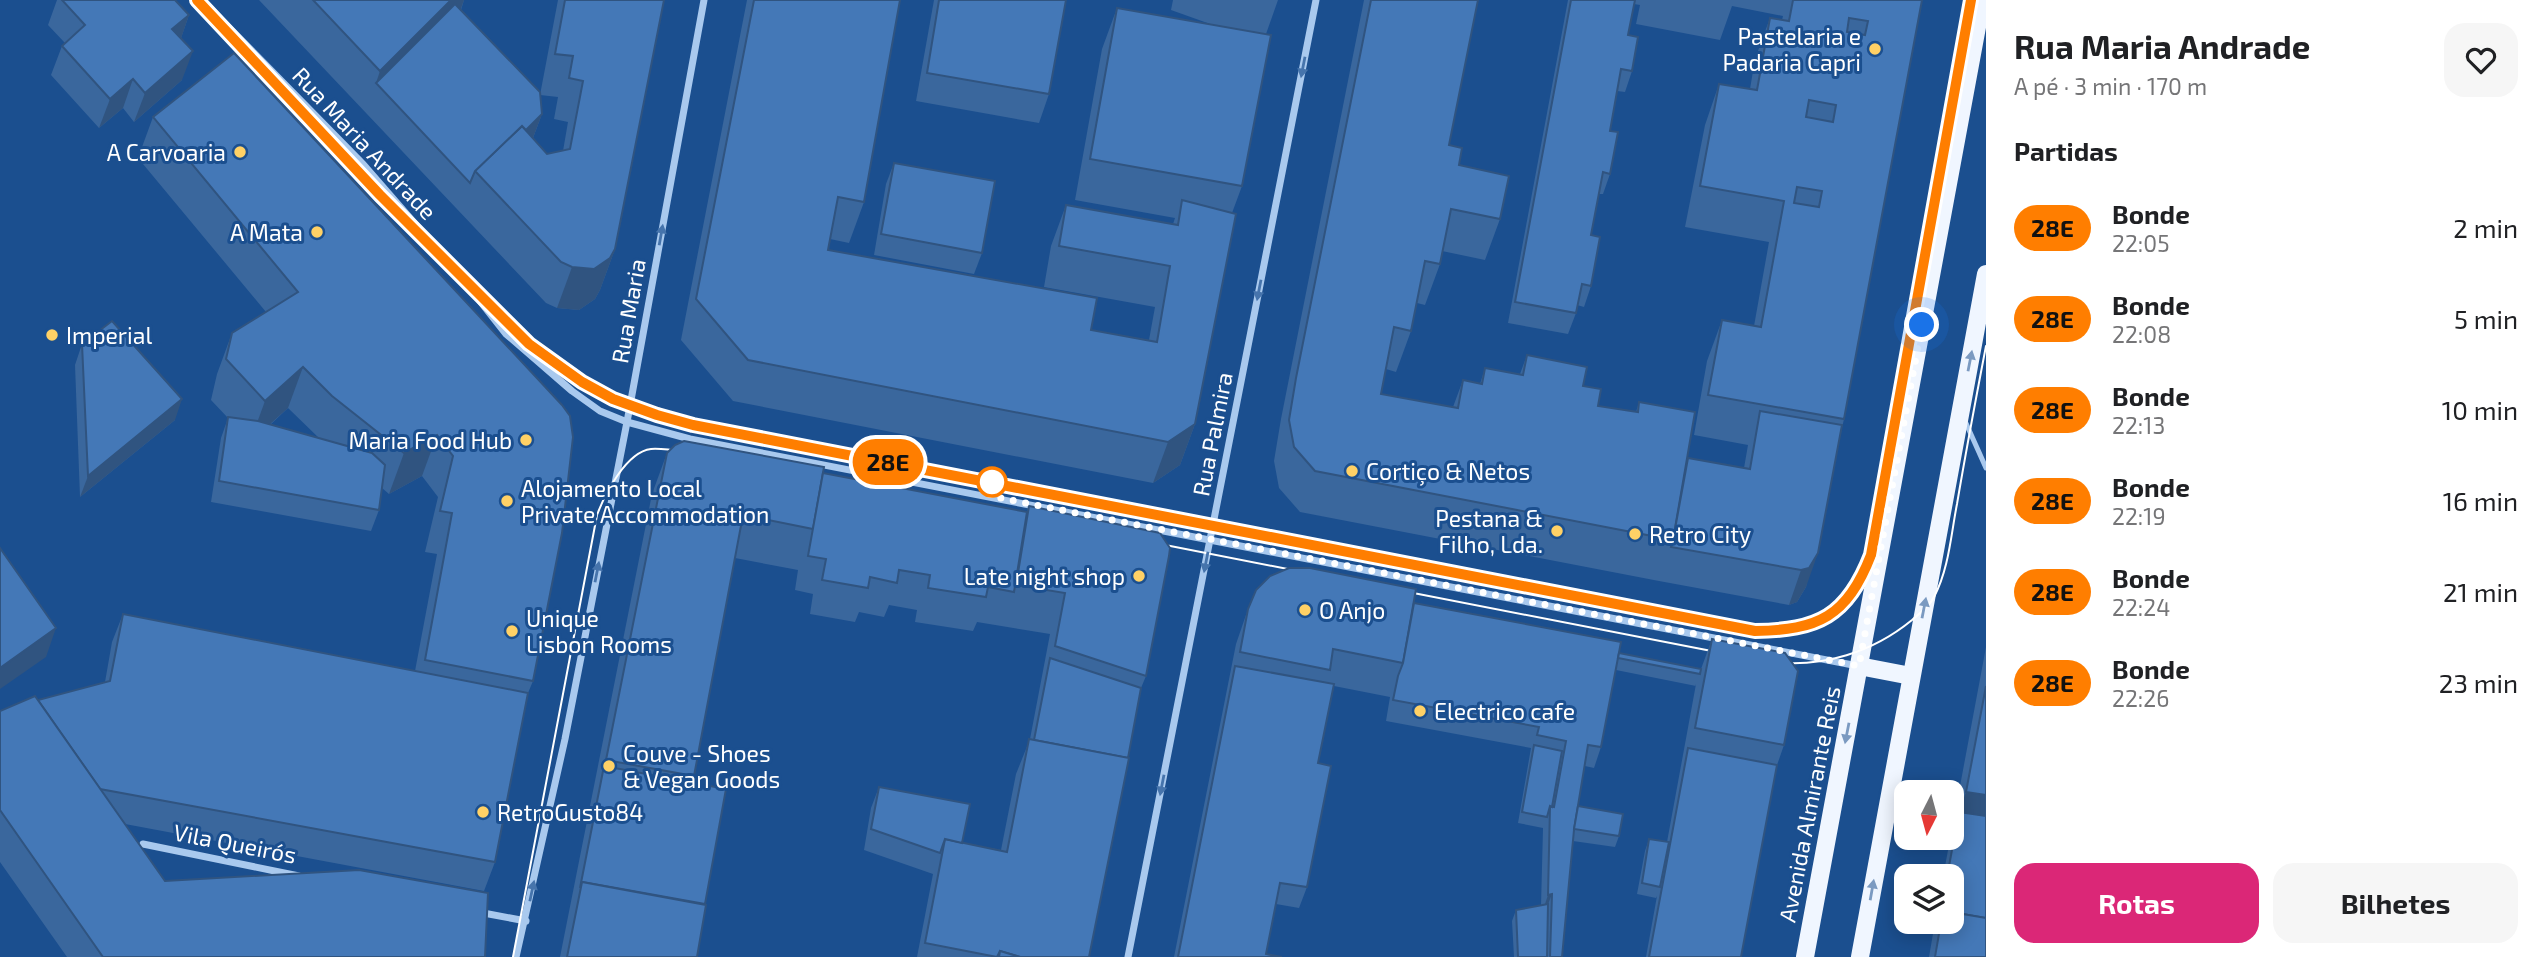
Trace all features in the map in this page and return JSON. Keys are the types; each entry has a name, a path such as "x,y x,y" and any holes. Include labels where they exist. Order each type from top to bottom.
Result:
{"main road":[{"name":"Avenida Almirante Reis","path":"1805,957 1982,0"},
{"path":"1860,957 1986,274"},
{"path":"1859,666 1911,676"}],"street":[{"name":"Rua Maria Andrade","path":"202,0 363,164 458,273 506,334 572,391 600,411 627,422 690,439 1859,666"},
{"name":"Rua Maria","path":"516,957 565,739 627,422 704,0"},
{"name":"Rua Palmira","path":"1128,957 1316,0"},
{"name":"Vila Queirós","path":"143,844 304,877"},
{"path":"466,909 526,921"}],"lane":[{"path":"1961,408 1986,468"}],"building":[{"path":"62,0 175,0 189,15 172,29 193,51 145,93 133,79 110,99 62,46 85,25"},
{"path":"313,0 451,0 380,71"},
{"path":"565,0 664,0 615,249 610,258 594,269 572,267 561,262 475,171 522,126 547,154 570,149 583,81 569,78 573,56 555,54"},
{"path":"754,0 900,0 864,202 838,197 828,250 1097,298 1091,330 1157,342 1170,266 1059,246 1066,205 1178,225 1182,200 1236,214 1195,424 1168,442 748,360 696,299"},
{"path":"939,0 1066,0 1049,94 927,73"},
{"path":"1371,0 1478,0 1449,145 1462,148 1459,165 1509,176 1500,219 1451,209 1440,264 1425,261 1411,331 1394,327 1381,394 1458,408 1463,380 1482,384 1485,368 1523,375 1527,355 1587,367 1583,386 1601,389 1598,406 1638,412 1639,402 1695,412 1673,540 1315,471 1294,447 1289,420 1296,378"},
{"path":"1571,0 1635,0 1628,35 1638,37 1632,71 1621,69 1610,131 1618,132 1610,174 1603,172 1591,235 1600,237 1591,286 1582,284 1576,313 1515,302"},
{"path":"1793,0 1922,0 1844,419 1708,395 1722,320 1761,327 1784,201 1700,186 1719,84 1757,90 1770,18 1789,21","holes":["1849,18 1868,21 1865,35 1847,32","1809,100 1836,105 1833,122 1806,117","1797,187 1822,191 1819,207 1794,203"]},
{"path":"455,4 540,92 542,114 526,130 522,126 475,171 470,183 376,83"},
{"path":"1117,8 1271,35 1242,186 1090,159"},
{"path":"234,53 570,416 573,437 562,533 533,681 425,660 452,513 440,511 453,456 437,435 404,453 332,396 303,367 265,401 226,359 232,333 298,292 153,117"},
{"path":"894,163 995,181 982,253 881,234"},
{"path":"112,321 182,399 88,476 82,344"},
{"path":"1760,411 1842,425 1818,553 1809,568 1801,570 1671,547 1688,458 1750,469"},
{"path":"228,417 258,421 372,453 385,465 379,510 219,481"},
{"path":"684,441 824,467 813,529 743,515 694,776 606,760 667,453"},
{"path":"823,473 1027,512 1014,592 988,587 986,597 928,588 930,575 899,570 897,583 870,577 868,588 822,580 826,559 808,556"},
{"path":"1029,506 1160,533 1170,548 1146,676 1055,646 1065,593 1016,585"},
{"path":"0,548 56,628 0,668"},
{"path":"1289,568 1310,568 1416,589 1403,663 1333,649 1330,670 1240,652 1248,609 1256,590 1270,576"},
{"path":"1414,603 1621,642 1601,747 1588,745 1574,830 1562,957 1550,957 1552,894 1548,895 1550,806 1554,807 1566,741 1537,735 1539,727 1393,700"},
{"path":"123,614 528,693 495,862 100,789 38,700 110,681"},
{"path":"1712,639 1785,653 1798,671 1784,745 1695,728"},
{"path":"1619,653 1701,669 1700,674 1618,658"},
{"path":"1050,658 1141,688 1128,758 1034,740"},
{"path":"1235,666 1334,684 1318,763 1331,766 1307,887 1280,883 1266,954 1282,957 1178,957"},
{"path":"1986,686 1986,795 1966,792"},
{"path":"35,696 165,881 359,870 488,893 485,957 103,957 0,810 0,711"},
{"path":"1029,739 1129,758 1089,957 1020,957 1000,951 997,957 925,943 945,839 1007,852"},
{"path":"1534,745 1562,751 1552,807 1550,806 1547,817 1522,812"},
{"path":"1688,748 1777,765 1741,957 1649,957"},
{"path":"604,766 726,789 705,904 582,882 580,888"},
{"path":"879,787 970,804 962,843 945,839 940,853 871,829"},
{"path":"1578,806 1623,814 1619,836 1574,829"},
{"path":"1964,813 1986,816 1986,918 1964,914 1964,864 1949,864 1952,850 1964,850"},
{"path":"1649,839 1669,842 1660,887 1642,883"},
{"path":"582,882 706,905 697,957 567,957"},
{"path":"1548,904 1547,957 1518,957 1516,910"},
{"path":"1964,914 1986,918 1986,957 1935,957 1939,934 1964,934"},
{"path":"1000,951 1020,957 999,957"}],"tram line":[{"path":"197,0 380,195 529,344 582,382 613,399 693,425 1755,631 1796,627 1828,616 1852,593 1871,555 1971,0"},
{"name":"28E","path":"197,0 380,195 529,344 582,382 613,399 693,425 1755,631 1794,630 1827,617 1853,592 1871,555 1971,0"},
{"path":"1772,662 1828,660 1864,649 1897,631 1932,601 1949,551 1986,346"},
{"path":"513,957 597,515 611,486 633,458 651,449 690,453"},
{"path":"1150,542 1308,573"},
{"path":"1398,590 1727,654"}],"place":[{"name":"Pastelaria e Padaria Capri","path":"1875,49"},
{"name":"A Carvoaria","path":"240,152"},
{"name":"A Mata","path":"317,232"},
{"name":"Imperial","path":"52,335"},
{"name":"Maria Food Hub","path":"526,440"},
{"name":"Cortiço & Netos","path":"1352,471"},
{"name":"Alojamento Local Private Accommodation","path":"507,501"},
{"name":"Pestana & Filho, Lda.","path":"1557,531"},
{"name":"Retro City","path":"1635,534"},
{"name":"Late night shop","path":"1139,576"},
{"name":"O Anjo","path":"1305,610"},
{"name":"Unique Lisbon Rooms","path":"512,631"},
{"name":"Electrico cafe","path":"1420,711"},
{"name":"Couve - Shoes & Vegan Goods","path":"609,766"},
{"name":"RetroGusto84","path":"483,812"}],"route":[{"path":"992,482 990,496 1859,666 1922,325"}]}
